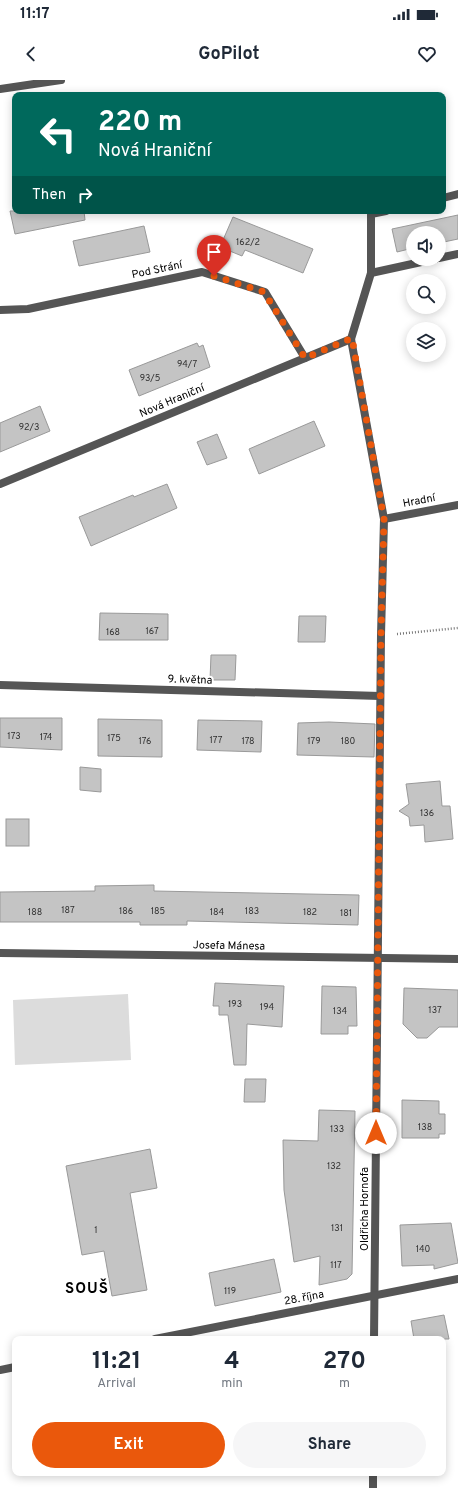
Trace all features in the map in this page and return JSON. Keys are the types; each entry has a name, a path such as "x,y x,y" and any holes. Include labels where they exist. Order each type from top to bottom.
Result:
{"street":[{"path":"0,88 61,80"},
{"path":"446,197 458,194"},
{"path":"352,338 371,273 371,214"},
{"path":"446,257 458,254"},
{"path":"371,273 406,265"},
{"name":"Pod Strání","path":"0,310 28,309 202,272 264,292 305,358"},
{"name":"Nová Hraniční","path":"0,484 352,338"},
{"name":"Oldřicha Hornofa","path":"352,338 384,519 380,696 374,1336"},
{"name":"Hradní","path":"384,519 458,505"},
{"name":"9. května","path":"0,685 380,696"},
{"name":"Josefa Mánesa","path":"0,953 458,959"},
{"name":"28. října","path":"170,1336 458,1279"},
{"path":"0,1370 12,1368"},
{"path":"373,1476 373,1488"}],"path":[{"path":"381,635 458,628"}],"shaded area":[{"path":"128,994 131,1060 15,1065 13,1000"}],"building":[{"path":"10,211 12,211 12,214 84,214 85,220 15,234"},
{"path":"458,215 458,239 446,242 446,226 406,226"},
{"path":"233,217 313,249 303,273 245,250 242,256 220,247"},
{"path":"144,226 150,252 79,266 73,241"},
{"path":"406,226 406,250 397,252 392,229"},
{"path":"197,343 199,347 203,345 210,367 139,396 129,370"},
{"path":"40,406 50,431 0,452 0,423"},
{"path":"314,421 325,446 259,474 249,449"},
{"path":"217,434 227,458 207,465 197,442"},
{"path":"167,484 177,508 91,546 79,517 133,495 134,497"},
{"path":"100,613 168,614 168,640 99,640"},
{"path":"299,616 326,616 325,642 298,642"},
{"path":"211,655 236,655 235,680 210,680"},
{"path":"0,718 62,718 62,750 0,747"},
{"path":"98,719 162,720 162,757 98,756"},
{"path":"198,720 262,721 261,752 197,750"},
{"path":"329,722 375,724 374,757 297,755 298,723"},
{"path":"80,767 101,769 101,792 80,790"},
{"path":"440,781 442,806 450,806 453,839 425,842 424,825 410,826 409,817 399,811 409,804 406,784"},
{"path":"6,819 29,819 29,846 6,846"},
{"path":"154,885 154,891 359,895 358,925 187,921 187,925 140,925 140,922 0,922 0,892 95,891 95,886"},
{"path":"215,983 284,986 282,1027 247,1024 246,1065 234,1065 228,1015 219,1015 219,1006 213,1006"},
{"path":"322,986 356,987 357,1026 348,1026 348,1034 321,1034"},
{"path":"404,988 458,990 458,1027 439,1027 427,1038 417,1038 403,1024"},
{"path":"245,1079 266,1079 265,1102 244,1102"},
{"path":"402,1100 439,1101 439,1114 445,1114 445,1134 439,1134 439,1138 402,1138"},
{"path":"319,1110 355,1111 352,1274 347,1279 319,1285 320,1256 294,1262 284,1190 283,1140 318,1141"},
{"path":"150,1149 157,1188 130,1193 147,1290 112,1296 104,1251 82,1255 66,1166"},
{"path":"451,1223 458,1263 434,1269 434,1265 402,1266 400,1225"},
{"path":"274,1259 281,1292 215,1306 209,1273"},
{"path":"444,1315 449,1339 446,1339 446,1336 414,1336 411,1321"}],"district":[{"name":"SOUŠ","path":"87,1289"}],"route":[{"path":"214,276 264,292 305,358 352,338 384,519 381,635 376,1133"}]}
